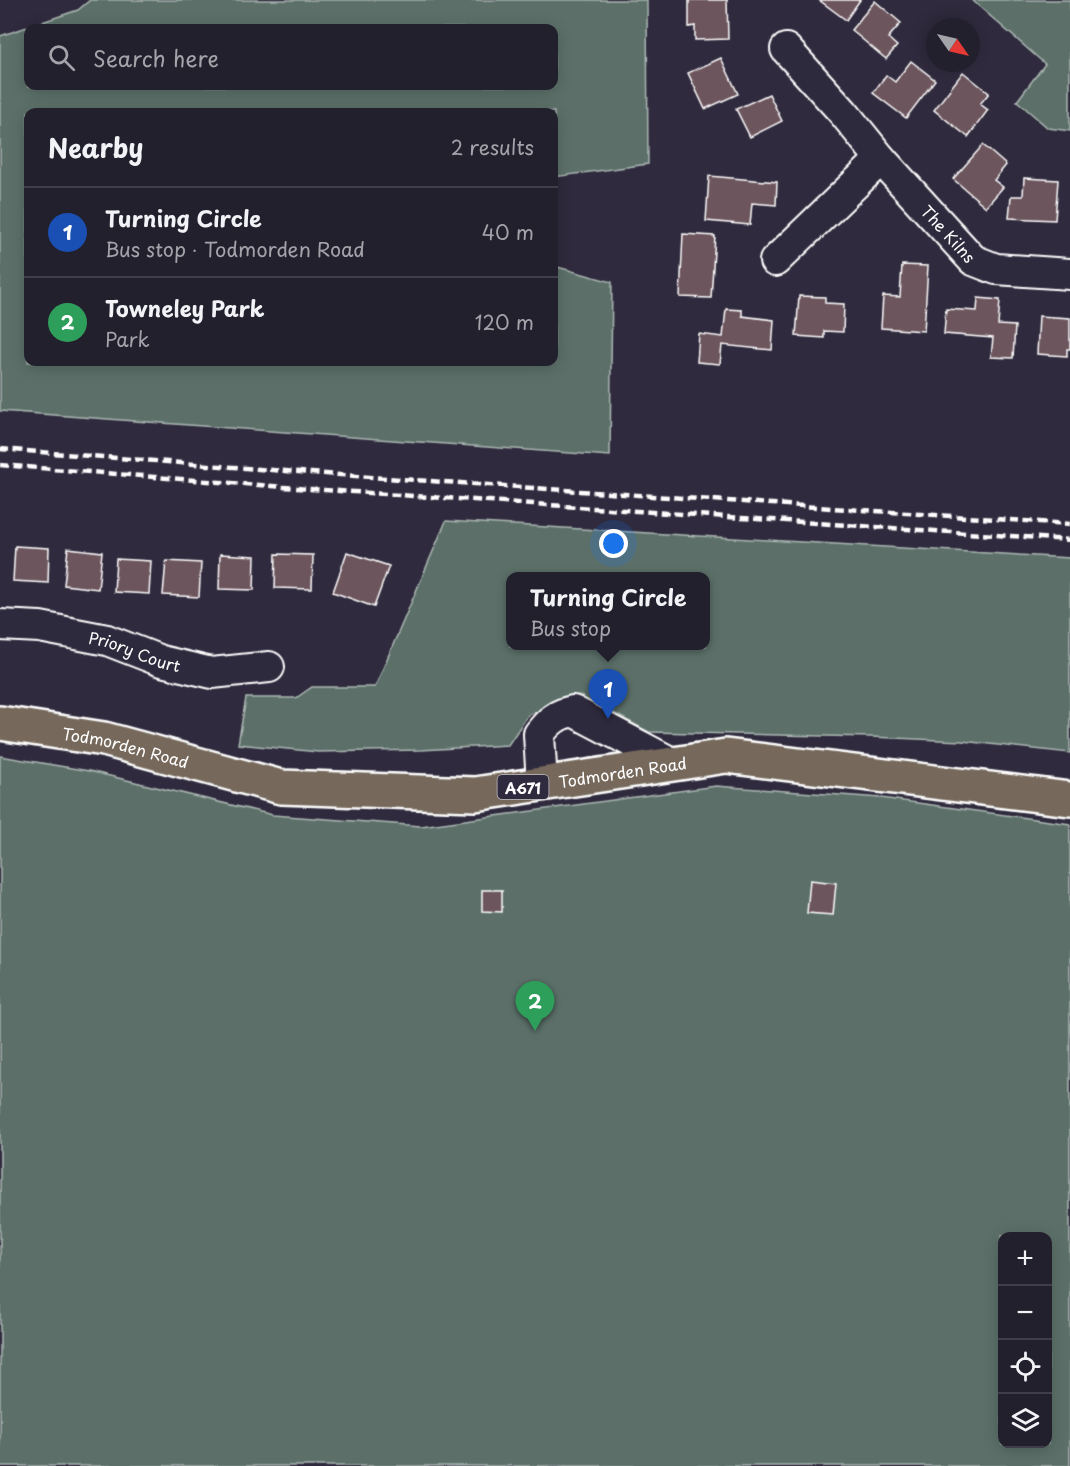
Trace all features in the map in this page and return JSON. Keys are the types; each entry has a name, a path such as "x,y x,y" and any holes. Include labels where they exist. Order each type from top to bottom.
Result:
{"highway":[{"name":"Todmorden Road","path":"0,723 104,739 281,788 475,794 726,756 1070,799"}],"street":[{"name":"The Kilns","path":"786,49 843,112 881,159 973,260 996,269 1070,274"},
{"path":"775,261 881,159"},
{"name":"Priory Court","path":"0,625 40,627 107,640 161,661 212,673 269,667"},
{"path":"542,784 539,734 548,722 561,713 573,711 674,764"}],"green space":[{"path":"90,0 647,0 648,164 558,176 558,108 24,108 24,366 558,366 558,267 612,282 610,456 0,411 0,36 24,28 24,90 558,90 558,24 36,24 78,10"},
{"path":"972,0 1070,0 1070,131 1048,128 1017,101 1045,64"},
{"path":"446,521 1070,558 1070,753 962,741 649,732 604,708 568,700 528,715 508,745 318,752 238,744 246,698 296,698 312,687 375,687"},
{"path":"0,756 89,771 273,815 421,826 716,786 881,798 1070,824 1070,1466 0,1466"}],"building":[{"path":"689,0 727,0 728,39 695,40 695,26 689,27"},
{"path":"819,0 860,0 846,20"},
{"path":"875,1 901,23 888,38 897,46 886,59 851,30"},
{"path":"721,58 738,94 705,109 688,73"},
{"path":"911,61 935,80 906,118 873,93 886,75 895,82"},
{"path":"963,72 989,93 980,104 988,110 968,137 934,110"},
{"path":"769,94 782,121 750,137 736,109"},
{"path":"983,145 1006,165 994,180 1003,187 986,207 953,179"},
{"path":"709,176 777,182 776,205 752,203 750,225 706,221"},
{"path":"1024,178 1058,180 1055,220 1009,218 1011,196 1023,196"},
{"path":"683,234 715,236 711,298 680,297"},
{"path":"902,265 928,266 924,331 881,328 883,296 900,297"},
{"path":"799,296 825,297 825,303 844,304 843,332 824,331 824,338 796,336"},
{"path":"978,298 1000,300 998,325 1015,326 1013,358 991,357 993,338 944,334 946,309 977,311"},
{"path":"726,309 742,310 742,316 774,320 772,350 722,345 720,364 697,362 699,334 723,337"},
{"path":"1039,316 1070,318 1070,349 1067,349 1067,356 1037,354"},
{"path":"15,546 49,548 48,583 13,581"},
{"path":"68,548 102,552 98,589 64,585"},
{"path":"347,552 389,566 374,607 333,592"},
{"path":"220,554 255,556 254,590 219,589"},
{"path":"276,554 313,555 312,589 275,588"},
{"path":"116,559 151,561 149,594 114,592"},
{"path":"166,561 201,563 199,597 163,595"},
{"path":"810,880 836,883 833,915 807,913"},
{"path":"482,890 502,890 502,912 482,911"}],"railway":[{"path":"0,449 311,473 1070,524"},
{"path":"0,465 310,489 1070,540"}],"place":[{"name":"Turning Circle","path":"608,719"},
{"name":"Towneley Park","path":"535,1031"}]}
